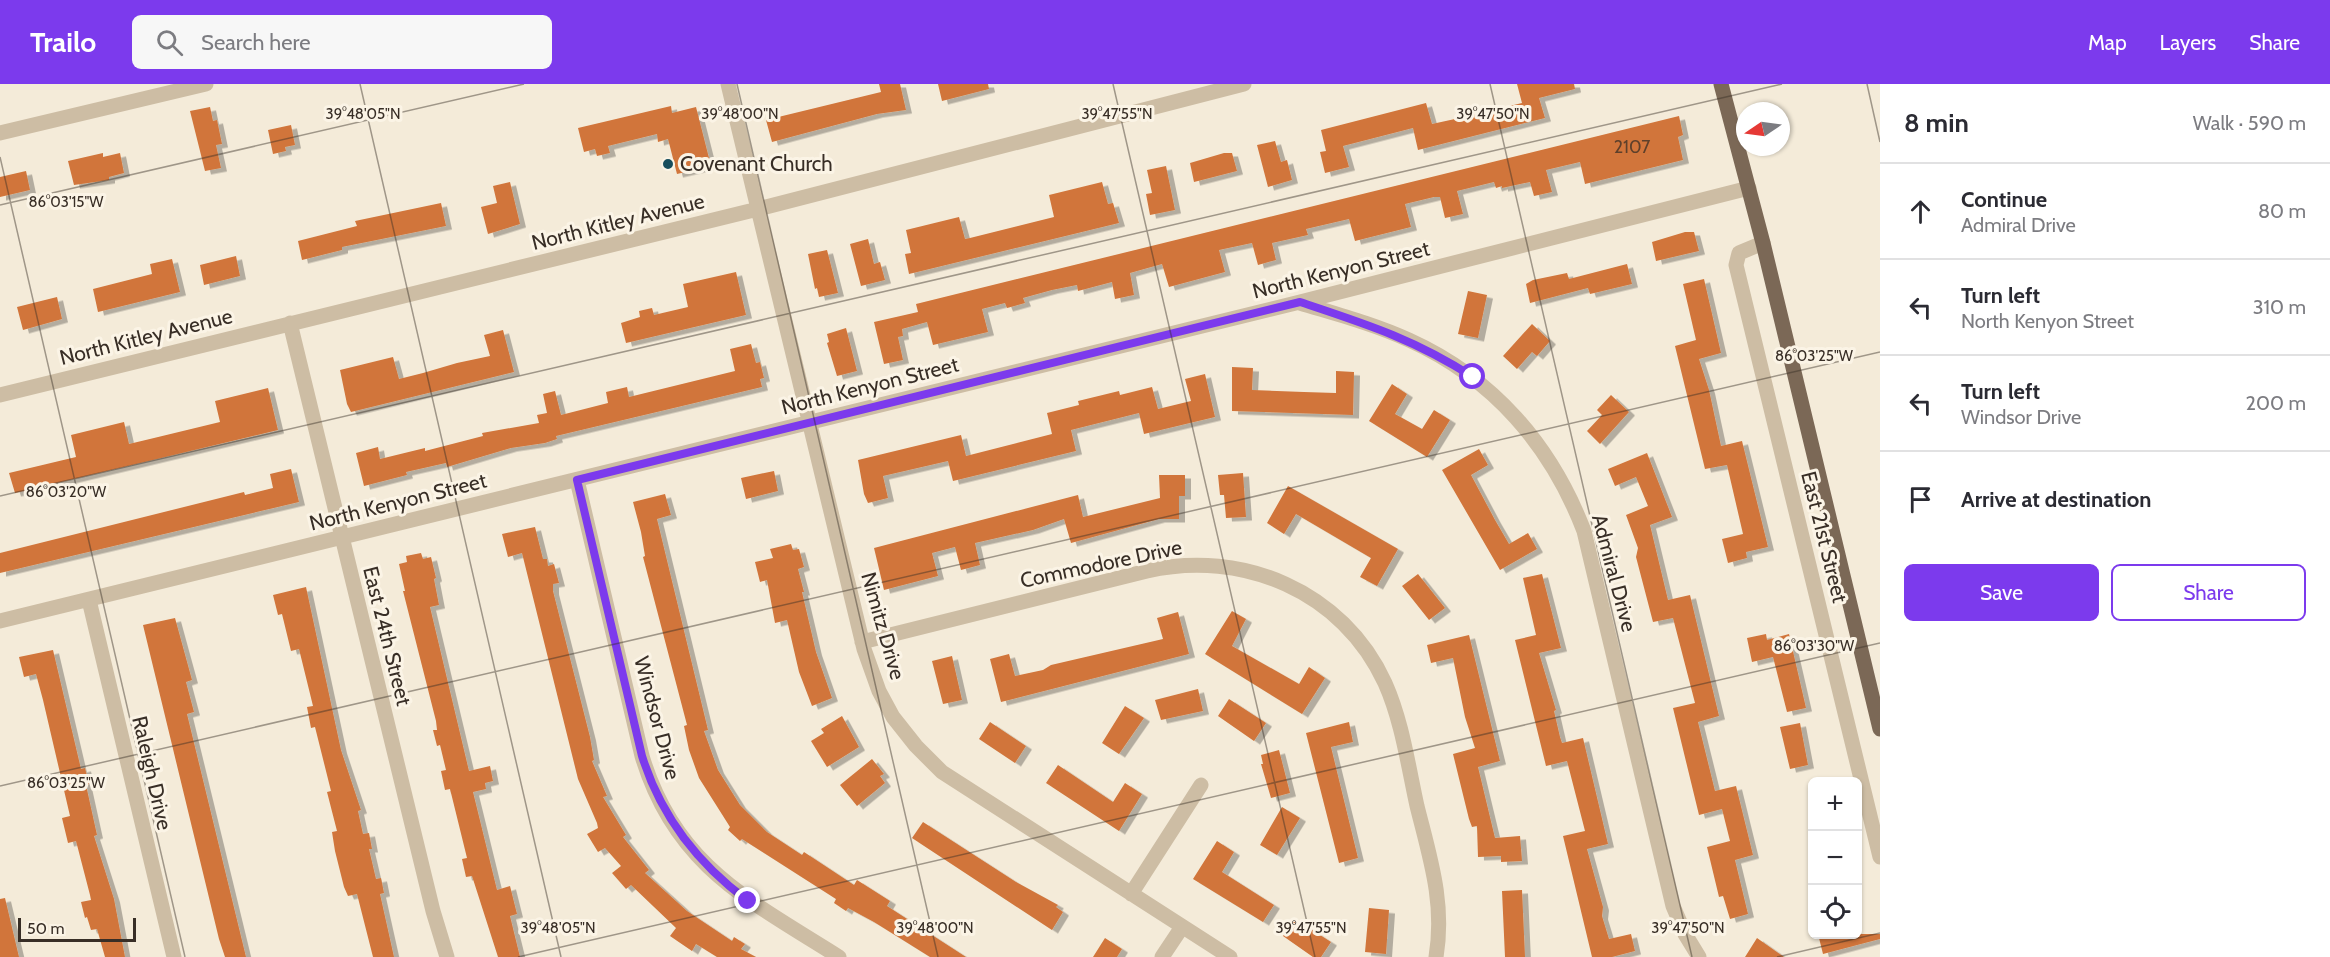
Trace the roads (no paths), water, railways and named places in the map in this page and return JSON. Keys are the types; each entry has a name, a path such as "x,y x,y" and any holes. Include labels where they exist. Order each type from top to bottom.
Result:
{"main road":[{"name":"East 21st Street","path":"1721,84 1763,243 1880,729"}],"street":[{"path":"0,133 206,84"},
{"name":"Nimitz Drive","path":"728,84 862,642 875,682 889,710 911,741 931,762 960,786 1230,957"},
{"name":"North Kitley Avenue","path":"0,395 758,209 1234,85"},
{"name":"North Kenyon Street","path":"0,621 1300,302 1749,188"},
{"name":"East 21st Street","path":"1763,243 1739,253 1736,265 1880,857"},
{"name":"Admiral Drive","path":"1300,302 1385,330 1447,359 1473,377 1508,407 1546,455 1566,488 1584,531 1674,906 1684,933 1700,957"},
{"name":"East 24th Street","path":"290,323 433,911 447,957"},
{"name":"Windsor Drive","path":"577,480 642,756 668,818 689,847 725,884 839,957"},
{"name":"Commodore Drive","path":"862,642 1147,571 1182,565 1218,565 1247,570 1275,579 1308,595 1331,612 1361,644 1377,668 1395,708 1438,894 1440,931 1436,957"},
{"name":"Raleigh Drive","path":"88,600 174,957"},
{"path":"1131,894 1201,785"},
{"path":"1162,957 1182,927"}],"place":[{"name":"Covenant Church","path":"668,164"}]}
